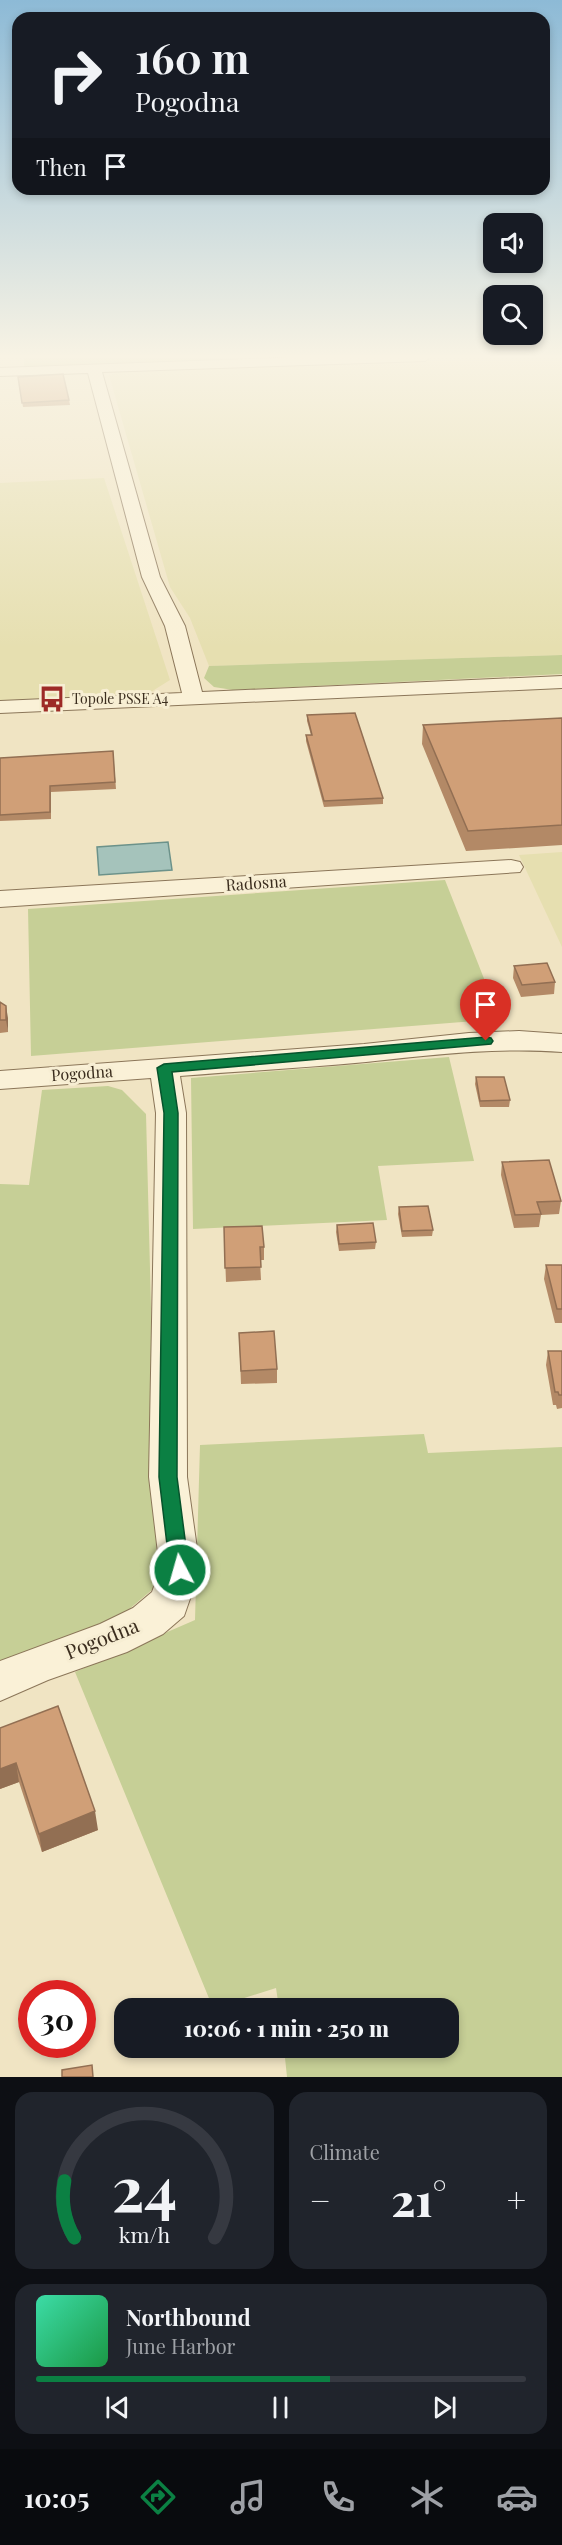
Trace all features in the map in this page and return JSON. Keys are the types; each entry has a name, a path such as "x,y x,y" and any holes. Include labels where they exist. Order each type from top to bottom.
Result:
{"street":[{"path":"117,454 151,577 175,627 194,696"},
{"path":"0,706 562,682"},
{"name":"Radosna","path":"0,899 511,867"},
{"name":"Pogodna","path":"0,1080 364,1053 469,1042 519,1040 562,1043"},
{"name":"Pogodna","path":"0,1681 36,1665 112,1639 147,1621 170,1603 180,1570 168,1477 171,1113 164,1068"}],"shaded area":[{"path":"132,454 562,454 562,655 209,666 190,618 170,587"},
{"path":"104,478 170,680 146,695 0,702 0,483"},
{"path":"562,852 562,947 519,855"}],"green space":[{"path":"562,655 562,674 233,690 214,687 204,678 209,666"},
{"path":"445,880 500,1019 31,1056 28,909"},
{"path":"449,1057 474,1161 378,1166 387,1220 193,1229 191,1078"},
{"path":"108,1086 122,1090 146,1114 157,1539 153,1589 121,1616 0,1669 0,1184 29,1185 42,1090"},
{"path":"424,1434 428,1453 562,1447 562,2077 287,2077 285,2058 459,2058 459,1998 278,1998 276,1988 244,1998 209,1998 75,1672 195,1620 200,1445"}],"water":[{"path":"168,842 172,870 99,875 97,847"}],"building":[{"path":"355,713 383,798 324,801 306,735 312,735 307,715"},
{"path":"562,718 562,825 468,831 423,725"},
{"path":"113,751 115,782 50,786 50,812 0,815 0,758"},
{"path":"547,963 555,982 522,985 514,966"},
{"path":"0,1002 6,1006 6,1020 0,1020"},
{"path":"476,1077 504,1077 510,1100 480,1101"},
{"path":"549,1160 561,1201 537,1202 541,1214 515,1215 502,1162"},
{"path":"428,1206 433,1230 402,1231 399,1207"},
{"path":"373,1223 376,1242 339,1244 337,1225"},
{"path":"262,1226 264,1247 260,1247 261,1267 225,1268 224,1227"},
{"path":"546,1265 562,1265 562,1309 557,1309"},
{"path":"274,1331 277,1369 241,1371 239,1333"},
{"path":"548,1351 562,1351 562,1395 555,1392"},
{"path":"58,1706 95,1811 39,1834 16,1763 0,1769 0,1728"},
{"path":"92,2065 93,2077 62,2077 62,2070"}],"place":[{"name":"Topole PSSE A4","path":"52,699"}],"route":[{"path":"180,1570 168,1477 171,1113 164,1068 486,1041"}]}
